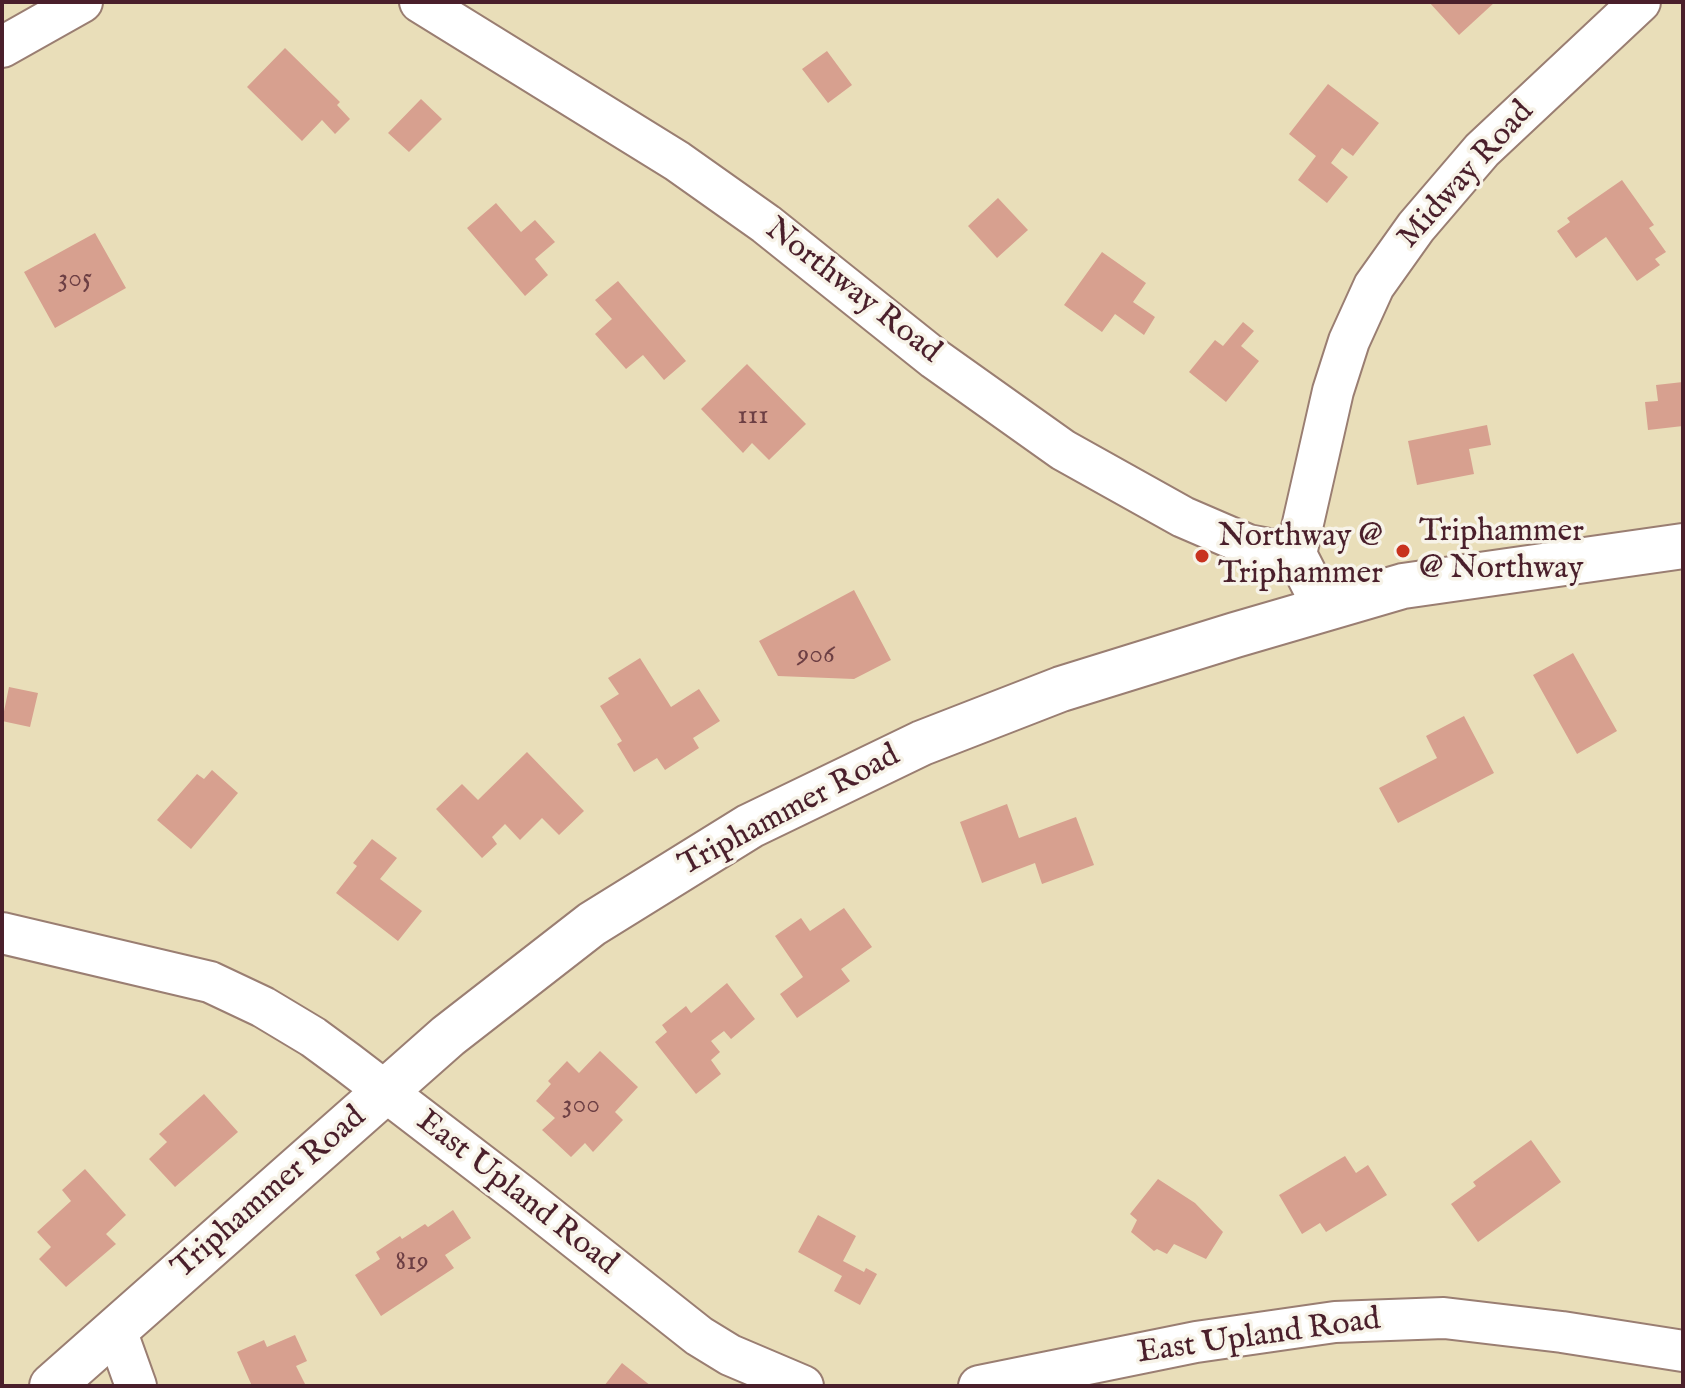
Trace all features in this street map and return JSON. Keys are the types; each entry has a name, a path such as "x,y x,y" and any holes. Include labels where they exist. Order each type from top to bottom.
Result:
{"street":[{"path":"2,47 82,2"},
{"name":"Northway Road","path":"420,2 677,161 766,224 935,359 1063,450 1183,517 1248,545 1296,554"},
{"name":"Midway Road","path":"1296,554 1333,391 1349,341 1374,286 1416,227 1482,150 1640,2"},
{"name":"Triphammer Road","path":"52,1386 448,1036 592,924 750,826 922,743 1061,689 1324,609 1403,586 1683,546"},
{"path":"1296,554 1324,609"},
{"name":"East Upland Road","path":"2,933 210,982 263,1007 313,1037 699,1336 740,1360 803,1386"},
{"name":"East Upland Road","path":"979,1386 1196,1342 1335,1322 1444,1318 1683,1351"},
{"path":"116,1330 136,1386"}],"building":[{"path":"1429,2 1495,2 1459,35"},
{"path":"285,48 340,102 337,105 350,119 335,134 322,120 302,141 247,87"},
{"path":"827,51 852,85 828,103 802,69"},
{"path":"1328,84 1379,123 1353,156 1342,148 1331,163 1348,177 1327,203 1298,180 1316,156 1289,134"},
{"path":"421,99 442,119 409,152 388,133"},
{"path":"1622,180 1654,225 1649,228 1666,252 1655,259 1660,265 1637,281 1606,237 1576,258 1557,231 1570,222 1567,218"},
{"path":"998,198 1028,230 997,258 968,226"},
{"path":"496,203 521,232 535,220 555,242 535,259 548,275 525,296 467,228"},
{"path":"95,233 126,288 55,328 24,272"},
{"path":"1102,252 1146,283 1133,302 1155,317 1144,335 1115,314 1102,332 1064,305"},
{"path":"618,281 686,361 664,380 643,355 626,369 595,334 612,319 595,300"},
{"path":"1243,322 1254,331 1241,346 1259,361 1226,402 1189,372 1215,340 1223,346"},
{"path":"747,364 806,424 769,460 752,443 743,453 701,409"},
{"path":"1683,382 1683,426 1648,430 1645,402 1658,401 1656,385"},
{"path":"1487,425 1491,445 1469,449 1474,474 1417,485 1408,441"},
{"path":"854,590 891,660 854,679 778,676 759,641"},
{"path":"1573,653 1617,731 1577,754 1533,675"},
{"path":"640,658 671,707 699,689 720,721 693,738 699,748 665,770 657,758 634,772 617,744 622,741 600,706 619,694 608,678"},
{"path":"9,687 38,693 30,727 2,721"},
{"path":"1464,716 1494,773 1398,823 1379,788 1437,758 1426,736"},
{"path":"527,752 584,811 559,835 542,818 520,840 505,824 492,837 497,844 482,858 436,809 462,784 478,800"},
{"path":"212,770 238,793 191,849 157,820 197,774 204,779"},
{"path":"1007,804 1019,838 1076,817 1094,865 1042,884 1035,863 982,883 960,822"},
{"path":"372,839 397,858 380,879 422,911 398,941 336,893 357,866 353,863"},
{"path":"844,908 872,947 841,969 850,981 797,1018 780,994 803,977 775,936 801,918 810,931"},
{"path":"727,983 755,1019 731,1039 724,1031 711,1041 720,1052 711,1060 721,1074 696,1094 655,1042 667,1032 662,1025 686,1006 691,1013"},
{"path":"600,1051 638,1087 615,1112 623,1120 593,1152 585,1143 571,1157 542,1130 555,1118 536,1101 551,1084 548,1081 567,1061 579,1073"},
{"path":"204,1094 238,1132 175,1187 149,1159 167,1142 159,1134"},
{"path":"1531,1140 1561,1182 1478,1242 1451,1204 1476,1186 1473,1182"},
{"path":"1345,1156 1356,1173 1368,1165 1387,1195 1326,1232 1320,1223 1302,1234 1279,1195"},
{"path":"85,1169 126,1215 106,1234 116,1244 66,1287 39,1259 51,1247 37,1232 71,1201 62,1190"},
{"path":"1158,1179 1195,1203 1223,1232 1206,1259 1174,1244 1167,1254 1157,1249 1154,1251 1131,1232 1137,1220 1130,1214"},
{"path":"453,1210 471,1238 445,1255 454,1268 381,1316 355,1275 380,1259 376,1252 400,1236 402,1239 425,1224 428,1227"},
{"path":"818,1215 856,1236 843,1261 864,1272 866,1268 877,1274 860,1305 834,1291 842,1276 798,1252"},
{"path":"295,1335 307,1361 296,1366 306,1386 252,1386 237,1352 264,1340 267,1347"},
{"path":"622,1363 651,1386 604,1386"}],"place":[{"name":"Triphammer @ Northway","path":"1403,551"},
{"name":"Northway @ Triphammer","path":"1202,556"}]}
